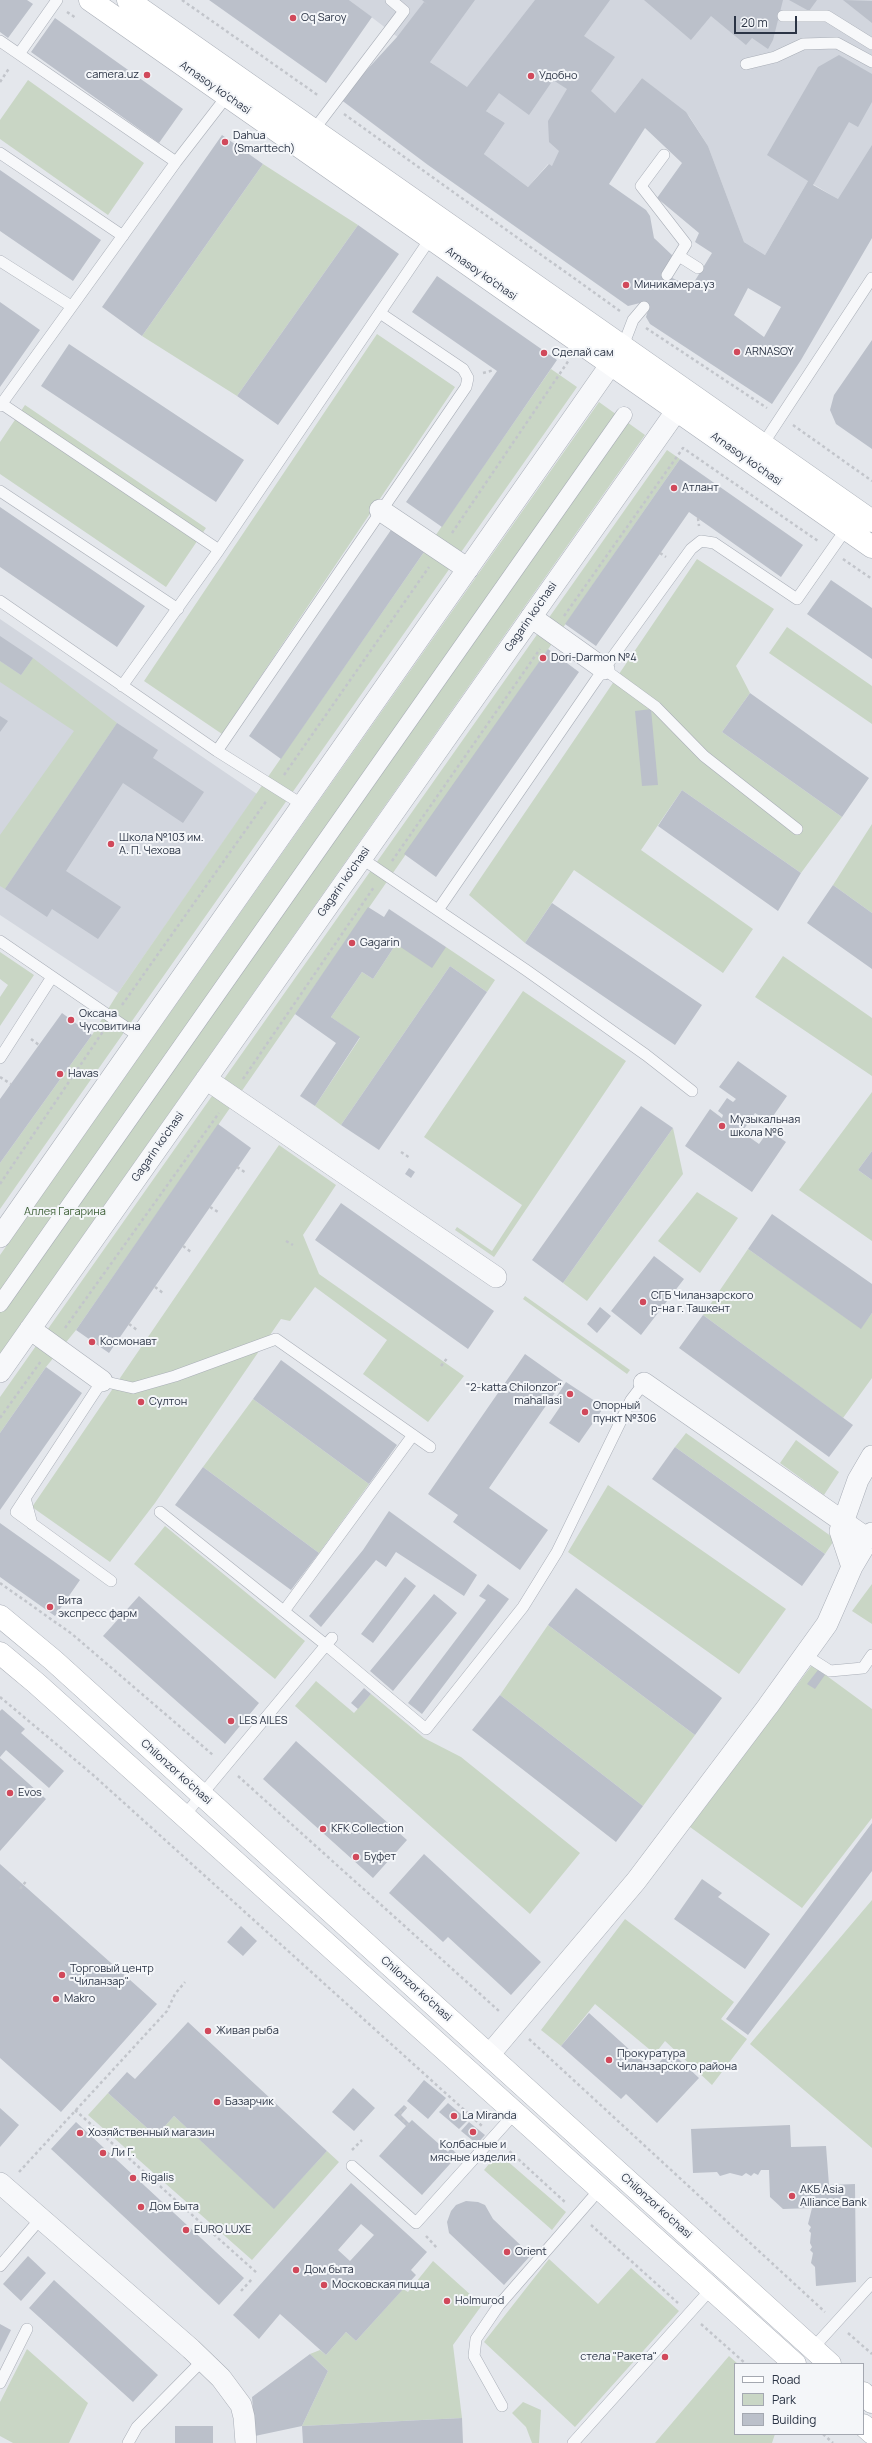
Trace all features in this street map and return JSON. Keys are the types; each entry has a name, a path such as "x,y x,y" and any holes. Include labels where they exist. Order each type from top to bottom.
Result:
{"main road":[{"name":"Arnasoy ko'chasi","path":"90,0 227,96 437,230 624,346 872,521"},
{"name":"Arnasoy ko'chasi","path":"133,2 314,131 437,230 611,364 872,547"},
{"path":"611,364 624,346"},
{"name":"Gagarin ko'chasi","path":"677,410 689,393"},
{"name":"Chilonzor ko'chasi","path":"0,1616 56,1663 829,2363"},
{"path":"0,1653 794,2363"},
{"path":"472,2074 489,2055"},
{"path":"864,2395 872,2402"},
{"path":"864,2426 872,2433"}],"street":[{"path":"0,1237 611,364"},
{"name":"Gagarin ko'chasi","path":"0,1372 677,410"},
{"path":"0,1304 624,415"},
{"path":"380,510 468,569"},
{"path":"531,617 604,669"},
{"path":"206,1079 496,1277"},
{"path":"30,1329 102,1381"},
{"path":"489,2055 636,1881 805,1655 827,1624 852,1567 871,1538 756,1462 644,1382"},
{"path":"852,1567 840,1531 858,1480 872,1456"},
{"path":"3,2185 221,2378 241,2405 244,2417 246,2443"}],"lane":[{"path":"19,54 57,0"},
{"path":"314,131 404,10 390,0"},
{"path":"783,16 827,16 872,44"},
{"path":"0,41 176,162"},
{"path":"746,64 775,57 803,44 837,43 872,62"},
{"path":"219,550 1,405 70,306 176,162 227,96"},
{"path":"0,153 123,236"},
{"path":"664,155 641,186 686,244 667,275"},
{"path":"122,686 219,550 437,230"},
{"path":"679,256 698,268"},
{"path":"0,261 70,306"},
{"path":"763,444 782,418 872,278"},
{"path":"624,346 633,320 644,307"},
{"path":"217,751 380,510 466,388 468,378 463,369 380,314"},
{"path":"0,491 178,609"},
{"path":"438,910 604,669 677,566 691,549 701,541 714,543 797,599 846,529"},
{"path":"0,601 217,751 303,805"},
{"path":"604,669 656,707 704,756 797,829"},
{"path":"361,858 634,1046 692,1091"},
{"path":"0,941 140,1037"},
{"path":"0,1058 52,977"},
{"path":"111,1581 16,1512 102,1381 133,1388 175,1376 276,1339 430,1447"},
{"path":"160,1512 284,1611 329,1641 426,1729 523,1607 557,1552 631,1400 644,1382"},
{"path":"284,1611 413,1435"},
{"path":"184,1816 329,1641"},
{"path":"805,1655 830,1671 863,1668 872,1655"},
{"path":"352,2166 416,2223 515,2113"},
{"path":"502,2406 474,2356 476,2339 499,2305 600,2189"},
{"path":"0,2266 41,2218"},
{"path":"813,2348 872,2283"},
{"path":"573,2443 711,2289"},
{"path":"0,2383 26,2329"},
{"path":"128,2443 137,2428 202,2360"}],"path":[{"path":"182,0 633,320 782,418 872,481"},
{"path":"0,1184 112,1018 276,788 441,550 570,360"},
{"path":"0,1418 231,1096 383,873 683,448 872,579"},
{"path":"0,1077 11,1084"},
{"path":"401,1152 410,1158"},
{"path":"238,1168 246,1173"},
{"path":"210,1207 218,1212"},
{"path":"286,1241 293,1246"},
{"path":"183,1246 190,1252"},
{"path":"155,1287 163,1293"},
{"path":"129,1324 137,1330"},
{"path":"441,1366 448,1357"},
{"path":"0,1583 72,1634 226,1766 514,2025 872,2354"},
{"path":"0,1697 92,1774 399,2052"},
{"path":"20,1889 27,1880"},
{"path":"3,2185 167,2011 175,1994 185,1982"},
{"path":"406,2107 398,2115 408,2125"},
{"path":"75,2110 257,2273"},
{"path":"351,2152 362,2140"},
{"path":"429,2240 437,2248"},
{"path":"241,2291 252,2279"},
{"path":"824,2435 833,2443"}],"shaded area":[{"path":"349,0 872,0 872,220 808,181 765,255 744,242 708,146 689,116 642,78 615,113 561,171 548,164 528,187 484,154 505,123 475,104 437,67"},
{"name":"Школа №103 им. А. П. Чехова","path":"0,619 257,794 118,993 0,915"}],"green space":[{"path":"28,80 144,163 108,215 0,139 0,120"},
{"path":"263,164 358,225 237,396 142,336"},
{"path":"377,334 455,387 222,734 144,681"},
{"name":"Аллея Гагарина","path":"551,369 577,387 0,1209 0,1163 92,1035 118,993"},
{"name":"Аллея Гагарина","path":"599,402 645,435 0,1354 0,1255"},
{"path":"25,405 206,528 166,587 0,474 0,442"},
{"name":"Аллея Гагарина","path":"667,450 680,459 76,1330 46,1367 0,1433 0,1397"},
{"path":"697,559 774,609 736,666 750,693 722,732 842,817 801,873 682,790 641,850 753,929 723,973 574,870 525,943 469,895"},
{"path":"787,627 872,686 872,724 769,653"},
{"path":"33,658 117,723 5,889 0,886 0,835 74,731 0,682 0,661 21,675"},
{"path":"872,824 872,913 833,885"},
{"path":"396,944 446,947 495,980 487,992 450,966 341,1125 315,1106 360,1038 331,1017 362,972 373,979"},
{"path":"0,952 34,975 0,1026 0,997 8,985 0,979"},
{"path":"783,956 872,1018 872,1076 755,997"},
{"path":"523,991 626,1061 494,1257 455,1230 457,1227 492,1251 522,1205 424,1137"},
{"path":"872,1092 872,1151 858,1170 872,1180 872,1241 799,1190"},
{"path":"673,1128 683,1174 587,1301 563,1283"},
{"path":"279,1145 336,1185 303,1235 319,1274 464,1376 428,1422 363,1374 387,1340 315,1287 290,1321 281,1319 155,1503 110,1562 32,1507"},
{"path":"697,1192 738,1218 700,1273 658,1241"},
{"path":"748,1249 861,1328 872,1313 872,1378 843,1418 703,1315"},
{"path":"525,1296 630,1370 627,1374 523,1299"},
{"path":"253,1399 369,1484 319,1553 203,1467"},
{"path":"686,1433 835,1539 825,1554 675,1447"},
{"path":"796,1440 839,1472 824,1495 780,1463"},
{"path":"608,1485 786,1609 739,1674 568,1552"},
{"path":"165,1526 305,1641 275,1679 134,1564"},
{"path":"872,1584 872,1624 852,1611"},
{"path":"548,1625 695,1735 643,1806 500,1695"},
{"path":"812,1665 872,1709 872,1818 802,1908 690,1827"},
{"path":"316,1681 354,1713 371,1694 424,1738 461,1757 580,1853 530,1914 295,1706"},
{"path":"872,1900 872,2148 750,2044"},
{"path":"625,1919 734,2002 721,2019 747,2039 712,2085 665,2041 655,2054 595,2004 561,2046 541,2030"},
{"path":"108,2093 156,2136 174,2116 274,2208 327,2151 339,2162 252,2260 88,2115"},
{"path":"498,2153 566,2212 552,2230 484,2170"},
{"path":"549,2259 598,2304 631,2268 679,2311 575,2427 484,2342"},
{"path":"433,2261 482,2305 453,2345 462,2418 302,2426 328,2371 310,2354 320,2350 326,2355 346,2332 356,2341 403,2289 408,2292"},
{"path":"27,2349 88,2403 69,2443 13,2443 0,2436 0,2402"},
{"path":"729,2356 737,2363 734,2363 734,2435 775,2435 772,2443 655,2443"},
{"path":"523,2402 541,2410 539,2443 532,2443 526,2427 512,2413"}],"building":[{"path":"0,0 27,0 33,4 8,38 0,32"},
{"path":"209,0 349,0 372,17 326,83"},
{"path":"422,0 475,0 430,62 467,87 535,0 610,0 584,36 615,57 591,91 615,113 642,78 686,112 708,146 744,242 765,255 808,181 767,155 818,67 839,55 872,74 872,102 858,127 849,122 813,185 838,199 872,145 872,238 801,360 772,404 650,324 646,317 648,310 640,303 628,306 428,165 340,99 397,37 424,2 428,5","holes":["553,80 567,89 548,121 549,142 559,151 552,166 549,164 528,187 484,154 505,123 486,111 499,93 529,115","645,128 682,163 657,198 699,233 695,242 712,253 691,287 662,273 673,256 654,238 650,216 646,210 609,184","748,288 781,307 764,337 734,315"]},
{"path":"644,0 783,0 773,40 768,49 752,38 746,45 711,16 691,40"},
{"path":"789,0 817,0 809,11"},
{"path":"843,0 872,1 872,23"},
{"path":"55,18 183,109 159,143 31,52"},
{"path":"222,135 263,164 142,336 102,307"},
{"path":"0,170 101,240 73,281 0,231"},
{"path":"358,225 399,254 278,425 237,396"},
{"path":"437,276 557,360 442,527 406,502 497,371 412,312"},
{"path":"0,302 40,330 0,387"},
{"path":"872,340 872,449 836,424 830,410 834,395"},
{"path":"69,344 244,460 216,502 41,386"},
{"path":"680,459 803,545 781,577 689,512 596,646 565,624"},
{"path":"0,507 145,606 117,647 0,567"},
{"path":"391,530 424,552 281,759 249,736"},
{"path":"831,580 872,608 872,659 807,614"},
{"path":"0,636 33,658 21,675 0,661"},
{"path":"548,649 579,672 436,877 404,854"},
{"path":"750,693 869,778 842,817 722,732"},
{"path":"651,709 658,785 642,786 635,711"},
{"path":"0,716 8,721 0,732"},
{"path":"117,723 158,750 153,758 204,792 183,823 123,783 66,871 121,907 98,939 52,909 47,917 5,889"},
{"path":"682,790 801,873 778,911 658,826"},
{"path":"833,885 872,913 872,969 807,923"},
{"path":"552,903 702,1005 675,1045 525,943"},
{"path":"368,907 384,917 389,909 446,947 432,968 396,944 373,979 362,972 331,1017 360,1037 315,1106 300,1096 336,1043 295,1014"},
{"path":"450,966 487,992 379,1150 341,1125"},
{"path":"62,1013 92,1035 0,1163 0,1099"},
{"name":"Mузыкальная школа №6","path":"738,1061 787,1096 769,1122 755,1113 742,1132 759,1144 769,1130 786,1142 752,1192 685,1146 710,1109 722,1118 723,1115 718,1111 727,1098 733,1102 736,1099 719,1087"},
{"path":"641,1106 673,1128 563,1283 532,1260"},
{"path":"218,1124 251,1148 109,1353 76,1330"},
{"path":"872,1151 872,1180 858,1170"},
{"path":"409,1168 415,1172 411,1178 405,1174"},
{"path":"341,1203 494,1311 468,1349 315,1240"},
{"path":"772,1214 872,1284 872,1313 861,1329 748,1249"},
{"path":"654,1256 684,1279 641,1335 611,1311"},
{"path":"600,1307 611,1316 597,1333 587,1324"},
{"path":"703,1315 853,1425 829,1457 679,1348"},
{"path":"525,1354 563,1381 489,1488 548,1530 520,1570 453,1522 458,1515 428,1494"},
{"path":"281,1360 397,1445 369,1484 253,1399"},
{"path":"46,1367 82,1393 0,1510 0,1433"},
{"path":"566,1382 604,1407 579,1443 549,1423 562,1404 555,1399"},
{"path":"675,1447 825,1554 802,1586 652,1479"},
{"path":"203,1467 319,1553 291,1590 175,1505"},
{"path":"389,1511 477,1575 464,1596 396,1552 386,1567 376,1560 321,1627 309,1616 363,1550"},
{"path":"0,1523 80,1580 55,1616 0,1577"},
{"path":"405,1577 416,1586 373,1643 361,1634"},
{"path":"488,1584 509,1599 422,1714 408,1703 486,1600 479,1596"},
{"path":"576,1588 722,1698 695,1735 548,1625"},
{"path":"434,1594 457,1613 393,1691 370,1671"},
{"path":"139,1596 259,1703 225,1744 103,1636"},
{"path":"818,1670 825,1675 815,1689 807,1684"},
{"path":"364,1688 371,1694 358,1709 351,1703"},
{"path":"500,1695 643,1806 616,1842 472,1730"},
{"path":"2,1709 25,1729 21,1733 64,1771 49,1788 6,1750 0,1757 0,1711"},
{"path":"296,1741 407,1840 373,1878 263,1779"},
{"path":"0,1758 46,1799 0,1851"},
{"path":"872,1823 872,1871 748,2035 726,2019"},
{"path":"424,1854 541,1962 511,1995 448,1937 443,1942 389,1893"},
{"name":"Торговый центр \"Чиланзар\"","path":"0,1864 157,2004 61,2112 0,2058"},
{"path":"702,1879 722,1893 718,1897 770,1934 745,1969 674,1919"},
{"path":"241,1926 257,1941 243,1956 227,1942"},
{"name":"Прокуратура Чиланзарского района","path":"589,2013 652,2070 670,2051 699,2078 657,2123 626,2094 621,2099 561,2046"},
{"name":"Базарчик","path":"188,2022 327,2151 274,2209 174,2116 156,2136 108,2093 127,2072 135,2079"},
{"path":"424,2080 446,2098 428,2119 407,2101"},
{"path":"353,2088 375,2108 354,2131 332,2112"},
{"path":"448,2103 468,2120 459,2129 439,2112"},
{"path":"404,2105 407,2108 401,2115 409,2123 412,2120 448,2152 451,2148 458,2155 422,2195 379,2156 406,2126 394,2115"},
{"path":"0,2108 19,2125 0,2147"},
{"name":"Дом Быта","path":"76,2122 244,2278 219,2305 51,2149"},
{"path":"469,2122 485,2135 477,2144 461,2131"},
{"path":"790,2125 791,2147 826,2146 829,2185 855,2184 856,2282 816,2286 815,2267 811,2263 813,2253 810,2250 812,2247 810,2243 811,2233 809,2231 811,2227 808,2224 812,2208 783,2209 770,2197 769,2170 761,2170 758,2175 754,2173 751,2176 746,2173 742,2176 730,2173 720,2176 717,2172 693,2173 691,2129"},
{"path":"351,2183 427,2252 411,2270 416,2275 356,2341 346,2332 326,2355 280,2314 259,2339 233,2315","holes":["361,2224 374,2235 350,2261 338,2250"]},
{"path":"466,2201 478,2202 485,2205 493,2219 531,2255 504,2285 449,2233 447,2222 451,2211 456,2205"},
{"path":"28,2256 46,2273 21,2301 3,2284"},
{"path":"54,2280 158,2375 133,2402 29,2308"},
{"path":"0,2324 11,2330 0,2352"},
{"path":"310,2354 328,2371 302,2426 255,2436 252,2397"},
{"path":"462,2418 463,2443 303,2443 302,2426"},
{"path":"175,2426 213,2426 213,2443 175,2443"}],"place":[{"name":"Oq Saroy","path":"293,18"},
{"name":"camera.uz","path":"147,75"},
{"name":"Удобно","path":"531,76"},
{"name":"Dahua (Smarttech)","path":"225,142"},
{"name":"Миникамера.уз","path":"626,285"},
{"name":"ARNASOY","path":"737,352"},
{"name":"Сделай сам","path":"544,353"},
{"name":"Атлант","path":"674,488"},
{"name":"Dori-Darmon №4","path":"543,658"},
{"name":"Школа №103 им. А. П. Чехова","path":"111,844"},
{"name":"Gagarin","path":"352,943"},
{"name":"Оксана Чусовитина","path":"71,1020"},
{"name":"Havas","path":"60,1074"},
{"name":"Mузыкальная школа №6","path":"722,1126"},
{"name":"СГБ Чиланзарского р-на г. Ташкент","path":"643,1302"},
{"name":"Космонавт","path":"92,1342"},
{"name":"\"2-katta Chilonzor\" mahallasi","path":"570,1394"},
{"name":"Султон","path":"141,1402"},
{"name":"Опорный пункт №306","path":"585,1412"},
{"name":"Вита экспресс фарм","path":"50,1607"},
{"name":"LES AILES","path":"231,1721"},
{"name":"Evos","path":"10,1793"},
{"name":"KFK Collection","path":"323,1829"},
{"name":"Буфет","path":"356,1857"},
{"name":"Торговый центр \"Чиланзар\"","path":"62,1975"},
{"name":"Makro","path":"56,1999"},
{"name":"Живая рыба","path":"208,2031"},
{"name":"Прокуратура Чиланзарского района","path":"609,2060"},
{"name":"Базарчик","path":"217,2102"},
{"name":"La Miranda","path":"454,2116"},
{"name":"Колбасные и мясные изделия","path":"473,2132"},
{"name":"Хозяйственный магазин","path":"80,2133"},
{"name":"Ли Г.","path":"103,2153"},
{"name":"Rigalis","path":"133,2178"},
{"name":"АКБ Asia Alliance Bank","path":"792,2196"},
{"name":"Дом Быта","path":"141,2207"},
{"name":"EURO LUXE","path":"186,2230"},
{"name":"Orient","path":"507,2252"},
{"name":"Дом быта","path":"296,2270"},
{"name":"Московская пицца","path":"324,2285"},
{"name":"Holmurod","path":"447,2301"},
{"name":"стела \"Ракета\"","path":"665,2357"}]}
